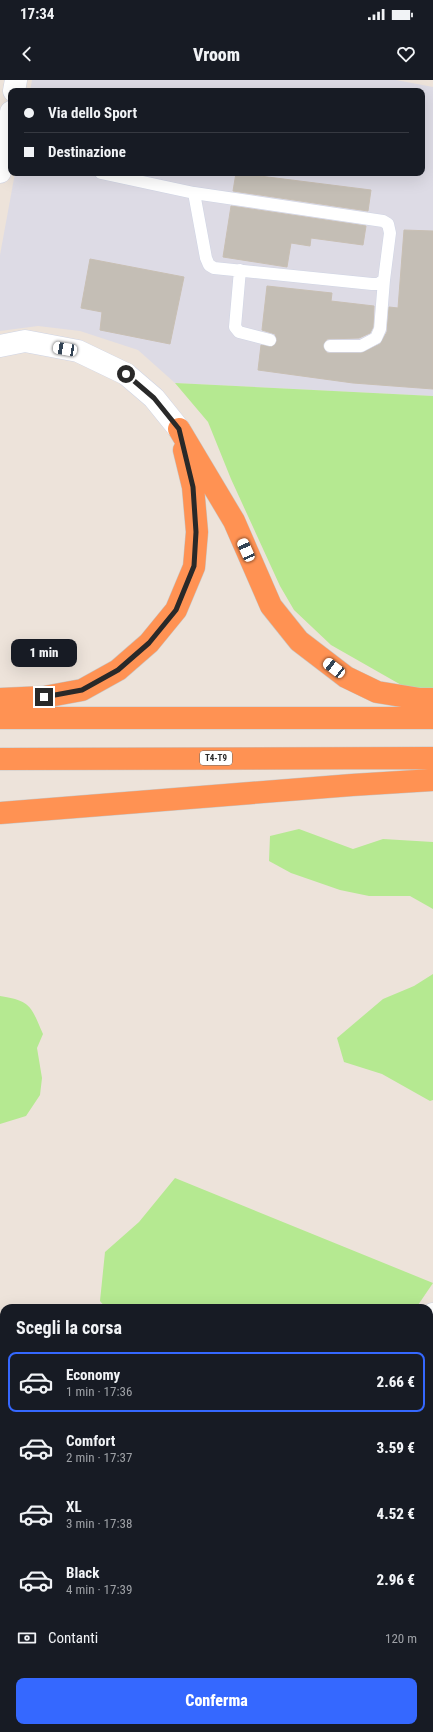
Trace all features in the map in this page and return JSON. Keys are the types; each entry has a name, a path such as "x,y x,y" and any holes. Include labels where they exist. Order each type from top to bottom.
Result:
{"highway":[{"path":"179,429 234,522 271,606 299,641 346,677 377,692 420,699 433,699"},
{"path":"0,699 44,697 82,690 118,670 149,643 176,610 194,566 196,532 193,487 179,429"},
{"path":"0,718 433,718"},
{"name":"T4-T9","path":"0,758 433,758"},
{"path":"0,813 336,786 433,780"}],"street":[{"path":"5,161 8,136"},
{"path":"0,346 25,341 78,351 126,374 154,398 179,429"}],"lane":[{"path":"115,176 194,193 383,221 388,224 390,232 380,329 376,338 360,346 330,346"},
{"path":"194,193 206,258 209,265 214,268 372,284 378,284 384,280"},
{"path":"240,270 236,328 239,332 270,340"}],"shaded area":[{"path":"32,80 396,80 433,87 433,396 175,383 138,350 80,331 38,326 0,331 0,255 14,176 425,176 425,88 31,88"}],"green space":[{"path":"175,383 433,396 433,693 417,694 331,645 294,610 280,586 231,479 208,422"},
{"path":"299,829 353,849 383,839 433,842 433,909 410,896 369,896 340,890 291,873 269,861 270,836"},
{"path":"433,974 433,1100 430,1101 382,1074 344,1062 337,1038 383,999 414,986"},
{"path":"0,996 19,1000 25,1003 33,1011 43,1034 37,1048 42,1078 40,1095 26,1116 0,1124"},
{"path":"175,1178 433,1283 419,1304 103,1304 100,1301 105,1252 139,1222"}],"building":[{"path":"236,176 260,176 371,190 368,211 233,191"},
{"path":"231,206 366,226 363,245 311,238 310,246 291,243 287,267 223,257"},
{"path":"404,230 433,231 433,389 353,383 258,370 261,345 272,347 277,341 275,334 262,330 267,286 332,293 331,301 374,306 373,327 370,333 359,338 327,339 323,346 327,353 361,353 380,344 387,332 389,307 398,308"},
{"path":"90,259 184,277 170,344 100,330 102,312 81,308"}],"route":[{"path":"44,697 82,690 118,670 149,643 176,610 194,566 196,532 193,487 179,429 154,398 126,374"}]}
